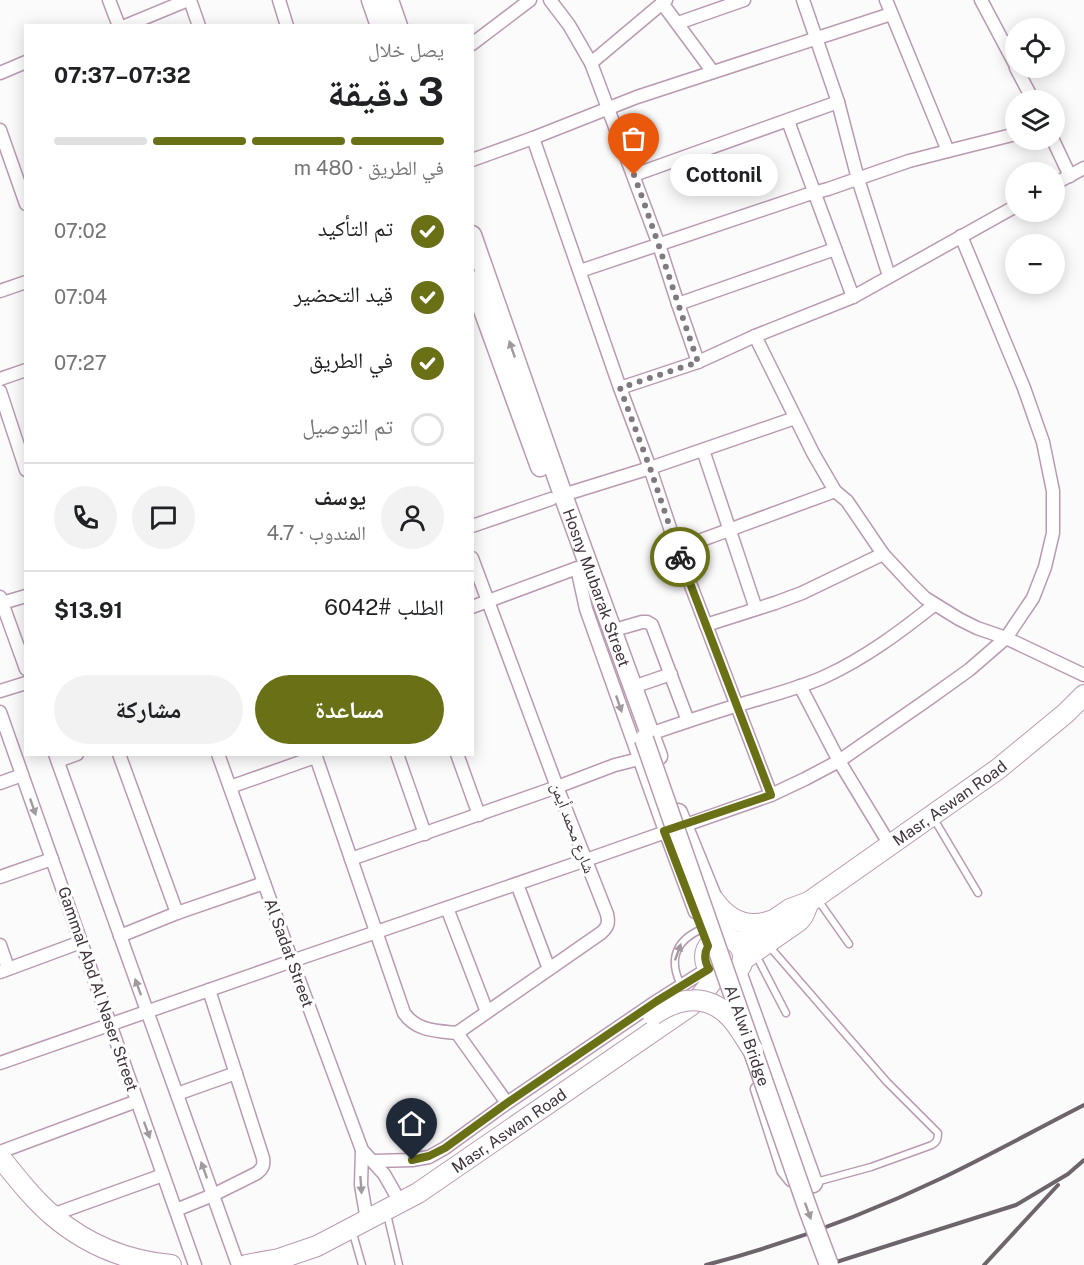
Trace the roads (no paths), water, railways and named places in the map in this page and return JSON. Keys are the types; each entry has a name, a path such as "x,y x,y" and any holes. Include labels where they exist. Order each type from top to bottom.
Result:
{"main road":[{"path":"371,0 379,24"},
{"path":"389,0 397,24"},
{"name":"Hosny Mubarak Street","path":"474,241 557,497 577,568"},
{"name":"Hosny Mubarak Street","path":"474,285 633,687 647,737 733,952 813,1183"},
{"name":"Al Alwi Bridge","path":"577,568 647,737 829,1265"},
{"name":"Masr, Aswan Road","path":"246,1265 279,1259 317,1246 418,1193 690,1006 710,986 733,952 790,909 812,900 998,769 1034,741 1084,695"},
{"path":"713,899 724,913 740,922 752,925 776,919"},
{"name":"Masr, Aswan Road","path":"733,952 799,921 812,900"},
{"path":"418,1193 451,1159 653,1015 675,1003 687,1000 699,1001 722,1010 753,1050"},
{"path":"0,1157 52,1215 83,1238 118,1254 156,1264 171,1265"}],"street":[{"path":"109,0 118,24"},
{"path":"130,24 189,0 198,24"},
{"path":"279,0 287,24"},
{"path":"474,42 530,0"},
{"path":"550,0 569,25 591,63 634,175 698,362"},
{"path":"678,23 744,0"},
{"path":"803,0 838,102 858,179 890,276"},
{"path":"886,0 948,151"},
{"path":"981,0 1005,46"},
{"path":"591,63 664,2 712,72"},
{"path":"474,159 638,97 891,14"},
{"path":"0,73 24,63"},
{"path":"634,175 838,102"},
{"path":"788,121 853,297"},
{"path":"0,130 24,198"},
{"path":"580,272 909,161 1005,137"},
{"path":"533,138 677,549 771,795"},
{"path":"1058,150 1070,176"},
{"path":"1065,178 1084,168"},
{"path":"620,388 698,362 755,336 853,297 1005,212"},
{"path":"0,1063 771,795 839,761 969,670 1006,638 1033,598 1045,567 1053,533 1053,491 1043,442 1024,388 961,236"},
{"path":"678,304 835,249"},
{"path":"0,291 24,283"},
{"path":"755,336 813,453 835,491 847,501 883,554 910,583 934,605 1084,675"},
{"path":"0,379 24,371"},
{"path":"0,391 24,464"},
{"path":"474,525 795,418"},
{"path":"703,450 756,609"},
{"path":"677,549 835,491"},
{"path":"706,625 802,593 883,554"},
{"name":"شارع محمد أيمن","path":"457,1033 601,933 608,925 607,914 474,563"},
{"path":"474,606 577,568"},
{"name":"Hosny Mubarak Street","path":"577,568 586,609 664,831 733,952"},
{"path":"24,596 1,600 24,663"},
{"path":"647,737 688,721 826,676 857,660 904,629 934,605"},
{"path":"611,631 642,622 650,623 655,630 688,721"},
{"path":"633,687 671,674"},
{"path":"0,691 24,684"},
{"path":"800,686 839,761 890,844"},
{"name":"Gammal Abd Al Naser Street","path":"0,712 195,1265"},
{"path":"120,756 177,913"},
{"name":"Al Sadat Street","path":"219,756 362,1150 359,1225"},
{"path":"230,787 315,756 404,1013 409,1020 425,1029 457,1033 507,1103"},
{"path":"398,756 425,834"},
{"path":"458,756 478,815"},
{"path":"57,758 238,1265"},
{"path":"351,859 615,765 639,759"},
{"path":"0,783 22,775"},
{"path":"0,877 52,859"},
{"path":"120,936 177,913 264,883"},
{"path":"517,884 549,969"},
{"path":"447,908 487,1012"},
{"path":"0,945 4,970 81,942"},
{"path":"374,1161 412,1160 429,1156 445,1148 507,1103 733,952"},
{"path":"176,1210 257,1173 264,1165 209,990"},
{"path":"177,1094 236,1073"},
{"path":"0,1152 137,1101"},
{"name":"Al Sadat Street","path":"362,1150 374,1161 388,1181 393,1206"},
{"path":"52,1215 163,1175"}],"lane":[{"path":"932,816 978,893"},
{"path":"812,900 849,944"},
{"path":"681,985 674,963 676,951 682,941 691,934 733,952 887,1082 938,1133 936,1143 932,1145 871,1167 813,1183"},
{"path":"733,952 786,1013"},
{"path":"393,1206 399,1265"},
{"path":"359,1225 362,1265"}],"railway":[{"path":"706,1265 796,1238 885,1204 960,1169 1084,1105"},
{"path":"827,1265 1016,1205 1068,1174 1084,1160"},
{"path":"984,1265 1058,1185"}],"place":[{"name":"Cottonil","path":"634,175"}]}
